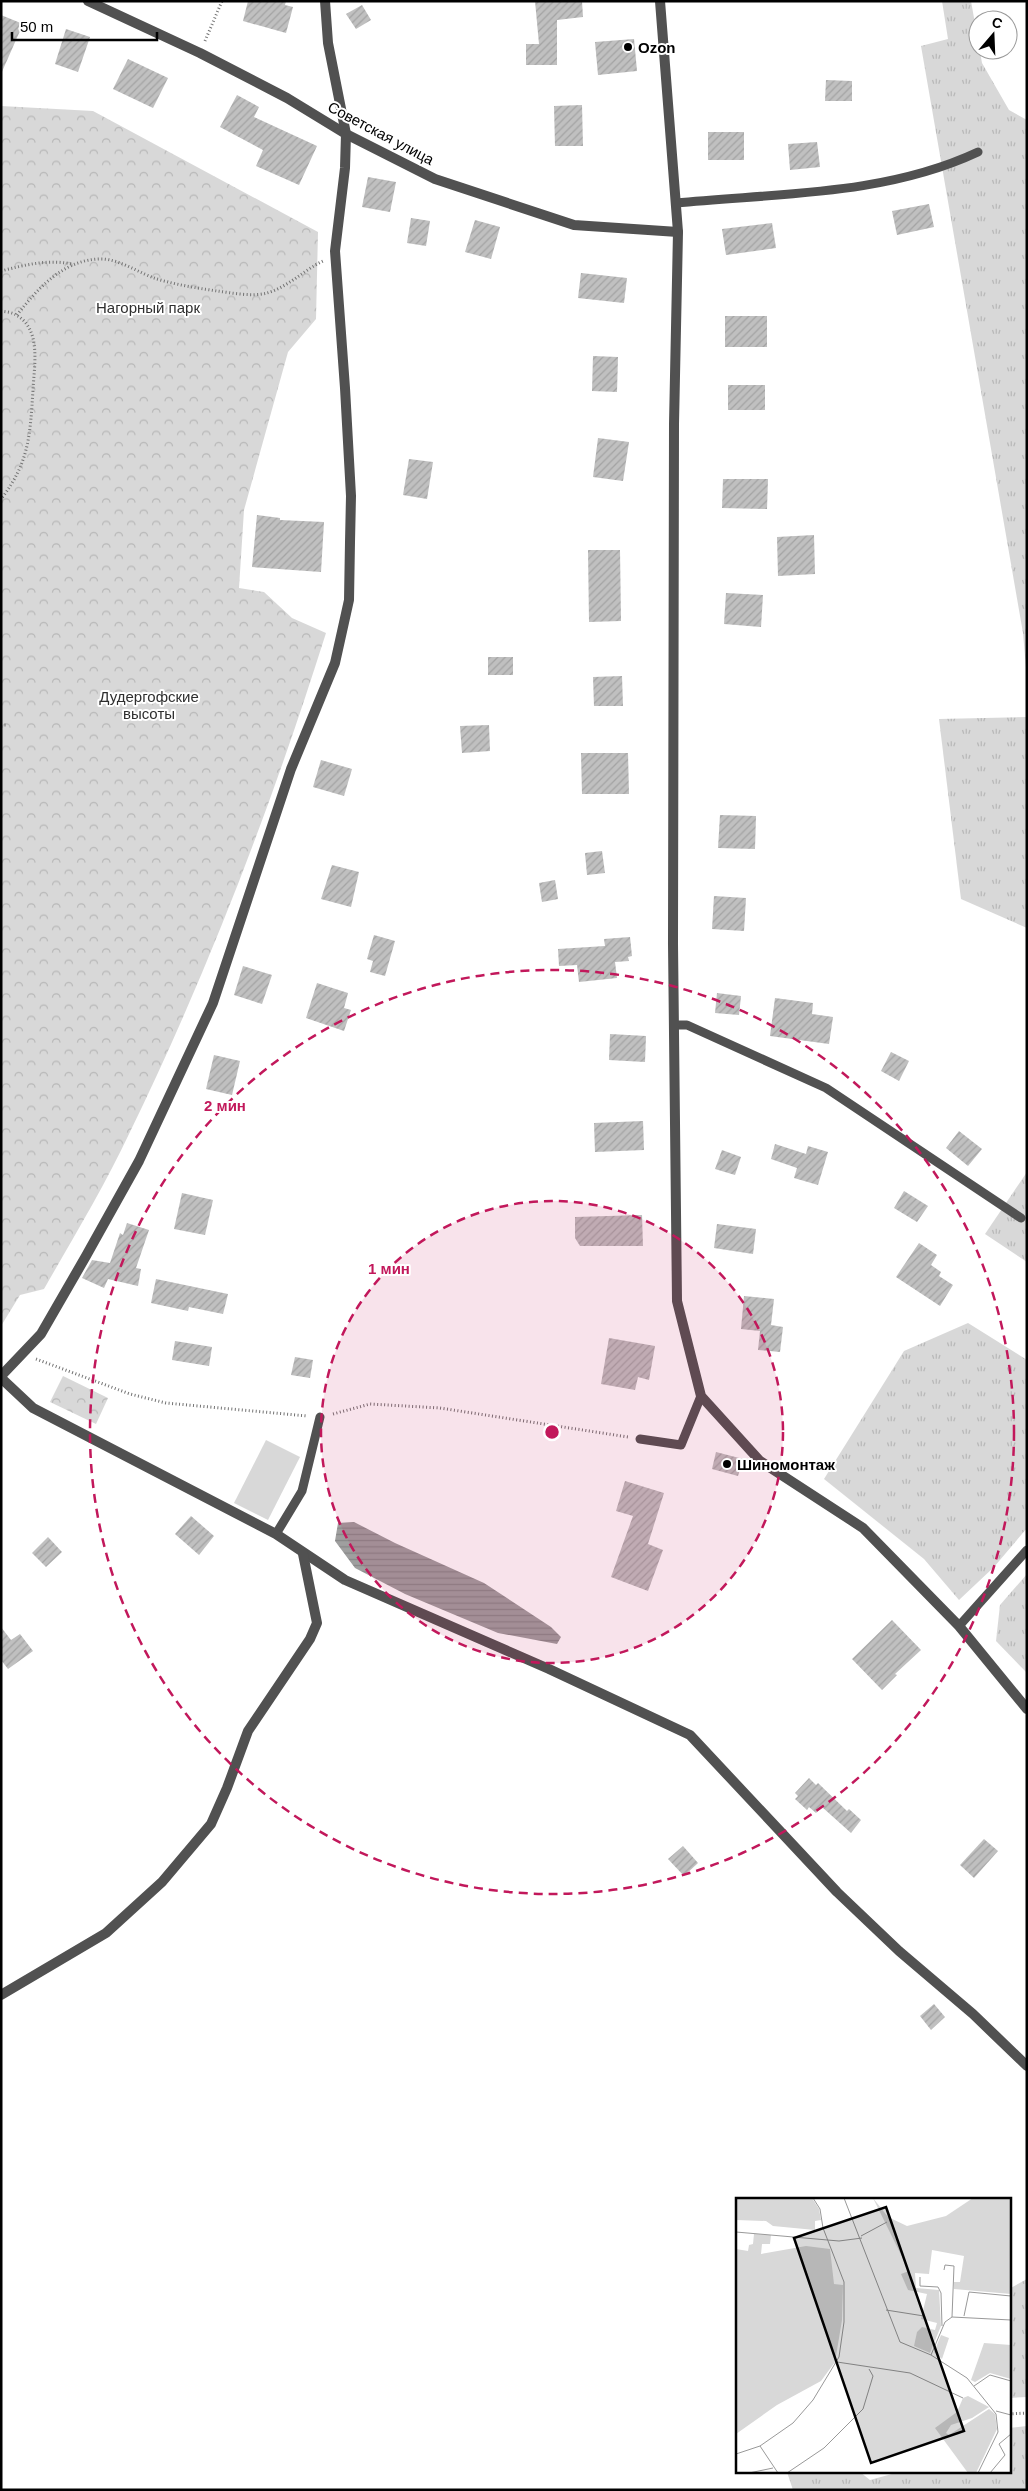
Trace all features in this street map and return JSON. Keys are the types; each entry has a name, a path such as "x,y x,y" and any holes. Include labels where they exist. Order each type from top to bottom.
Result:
{"street":[{"name":"Советская улица","path":"88,1 200,53 287,98 346,134 435,179 574,226 678,232"},
{"path":"325,1 328,43 346,134 345,168 334,251 350,466 349,600 335,663 292,769 213,1003 139,1161 86,1256 41,1334 1,1377 33,1408 276,1534 345,1580 690,1734 837,1892 899,1952 973,2014 1027,2066"},
{"path":"660,1 678,232 674,424 674,1025 678,1301 702,1396 760,1461 863,1528 959,1626 1027,1709"},
{"path":"1,1995 106,1933 162,1882 211,1824 228,1788 248,1731 310,1639 316,1623 304,1554"}],"lane":[{"path":"676,203 858,188 954,163 978,152"},
{"path":"674,1025 687,1025 826,1088 1020,1218"},
{"path":"640,1439 681,1445 702,1396"},
{"path":"276,1534 302,1491 312,1442 320,1417"},
{"path":"959,1626 1027,1550"}],"path":[{"path":"200,53 222,1"},
{"path":"1,271 28,264 58,262 72,264 104,259 158,279 190,287 231,293 266,294 293,281 310,266"},
{"path":"17,315 36,291 72,264"},
{"path":"1,311 17,315 29,328 35,345 30,441 20,467 1,498"},
{"path":"1,725 8,725"},
{"path":"1010,2414 1027,2413"}],"green space":[{"path":"942,1 971,1 973,10 968,10 968,60 981,60 1009,110 1027,120 1027,679 1023,633 921,46 948,39"},
{"name":"Дудергофские высоты","path":"1,106 93,111 318,232 316,319 288,352 244,510 239,588 264,592 292,618 326,633 284,761 237,887 186,1011 158,1073 109,1173 44,1289 20,1295 1,1326"},
{"path":"1027,717 1027,928 961,899 939,719"},
{"path":"1027,1172 1027,1262 985,1234"},
{"path":"968,1323 1027,1360 1027,1528 994,1567 959,1600 924,1559 824,1479 904,1351"},
{"path":"63,1376 108,1398 96,1424 50,1402"},
{"path":"266,1440 300,1457 268,1520 234,1503"},
{"path":"1027,1574 1027,1673 996,1641 1000,1605"},
{"path":"1027,2279 1027,2397 1010,2398 1010,2288"},
{"path":"1027,2426 1027,2490 793,2490 788,2474 862,2474 870,2480 892,2474 1010,2474 1010,2428"}],"shaded area":[{"path":"354,1522 395,1543 484,1583 551,1627 561,1637 557,1644 498,1633 405,1594 355,1568 335,1541 338,1523"}],"building":[{"path":"248,1 286,1 285,5 293,7 286,33 243,21"},
{"path":"535,1 582,1 583,17 557,20 557,65 526,65 526,44 539,44"},
{"path":"362,5 371,20 356,29 346,14"},
{"path":"1,15 23,24 1,74"},
{"path":"66,29 90,37 78,72 55,64"},
{"path":"634,39 637,71 598,75 595,42"},
{"path":"128,59 168,78 153,108 113,89"},
{"path":"826,80 852,81 852,101 825,101"},
{"path":"237,95 259,107 254,117 317,146 299,185 256,166 263,150 220,127"},
{"path":"582,105 583,146 555,146 554,106"},
{"path":"708,132 744,132 744,160 708,160"},
{"path":"817,142 820,167 790,170 788,144"},
{"path":"368,177 396,182 390,212 362,207"},
{"path":"929,204 934,227 897,235 892,211"},
{"path":"411,218 430,221 426,246 407,243"},
{"path":"475,220 500,227 491,259 465,252"},
{"path":"772,223 776,248 726,255 722,229"},
{"path":"581,273 627,278 624,303 578,298"},
{"path":"725,316 767,316 767,347 725,347"},
{"path":"593,356 618,357 617,392 592,391"},
{"path":"728,385 765,385 765,410 728,410"},
{"path":"598,438 629,442 623,481 593,477"},
{"path":"409,459 433,462 427,499 403,495"},
{"path":"723,479 768,479 767,509 722,508"},
{"path":"257,515 280,518 280,520 324,522 321,572 252,567"},
{"path":"814,535 815,574 778,576 777,537"},
{"path":"588,550 620,550 621,621 589,622"},
{"path":"726,593 763,595 761,627 724,624"},
{"path":"488,657 513,657 513,675 488,675"},
{"path":"622,676 623,706 594,706 593,677"},
{"path":"489,725 490,751 462,753 460,726"},
{"path":"581,753 628,753 629,794 582,794"},
{"path":"321,760 352,769 344,796 313,787"},
{"path":"720,815 756,816 755,849 718,848"},
{"path":"602,851 605,873 587,875 585,853"},
{"path":"332,865 359,872 351,907 321,899"},
{"path":"555,880 558,899 542,902 539,883"},
{"path":"714,896 746,898 744,931 712,929"},
{"path":"374,935 395,941 385,976 370,972 373,961 367,959"},
{"path":"630,937 632,956 628,957 629,961 615,962 617,978 579,982 577,965 559,966 558,949 605,946 604,939"},
{"path":"243,966 272,975 262,1004 234,995"},
{"path":"317,983 348,993 344,1008 351,1010 344,1031 306,1018"},
{"path":"717,993 741,996 739,1015 715,1013"},
{"path":"775,998 813,1003 812,1014 833,1017 829,1044 770,1036"},
{"path":"610,1034 646,1036 645,1062 609,1060"},
{"path":"891,1052 909,1061 899,1081 881,1071"},
{"path":"214,1055 240,1061 232,1095 206,1089"},
{"path":"643,1121 644,1150 595,1152 594,1123"},
{"path":"959,1131 982,1149 968,1166 946,1148"},
{"path":"775,1144 806,1154 808,1146 828,1152 818,1185 794,1178 797,1168 771,1159"},
{"path":"722,1150 741,1157 735,1175 715,1169"},
{"path":"904,1191 928,1206 917,1222 894,1208"},
{"path":"182,1193 213,1200 205,1235 174,1229"},
{"path":"642,1215 643,1246 580,1246 575,1238 575,1217"},
{"path":"127,1223 149,1230 136,1268 141,1269 138,1286 108,1279 104,1288 82,1278 92,1260 110,1263 120,1233 123,1235"},
{"path":"717,1224 756,1229 753,1254 714,1248"},
{"path":"919,1243 937,1255 931,1265 941,1272 939,1276 953,1285 940,1306 896,1277"},
{"path":"156,1279 228,1294 223,1314 189,1307 188,1311 151,1303"},
{"path":"744,1296 774,1299 771,1325 783,1327 780,1352 758,1350 760,1331 741,1329"},
{"path":"609,1338 655,1346 649,1380 638,1377 635,1390 601,1384"},
{"path":"175,1341 212,1347 209,1366 172,1360"},
{"path":"295,1357 313,1360 310,1378 291,1375"},
{"name":"Шиномонтаж","path":"716,1452 743,1459 738,1476 712,1469"},
{"path":"625,1481 664,1493 648,1544 663,1550 648,1591 611,1577 633,1516 616,1511"},
{"path":"191,1516 214,1536 199,1555 175,1534"},
{"path":"48,1537 62,1552 46,1567 32,1553"},
{"path":"892,1620 921,1650 895,1674 897,1675 882,1690 852,1659"},
{"path":"1,1627 11,1640 20,1634 33,1651 8,1669 1,1660"},
{"path":"809,1778 816,1785 818,1783 847,1811 849,1809 861,1820 851,1833 822,1807 816,1813 809,1807 807,1810 795,1799 798,1796 795,1793"},
{"path":"984,1839 998,1851 974,1878 960,1865"},
{"path":"683,1846 698,1863 684,1876 668,1859"},
{"path":"934,2004 945,2017 931,2030 920,2016"}],"place":[{"name":"Ozon","path":"628,47"},
{"name":"Шиномонтаж","path":"727,1464"}],"park label":[{"name":"Нагорный парк","path":"148,307"}]}
